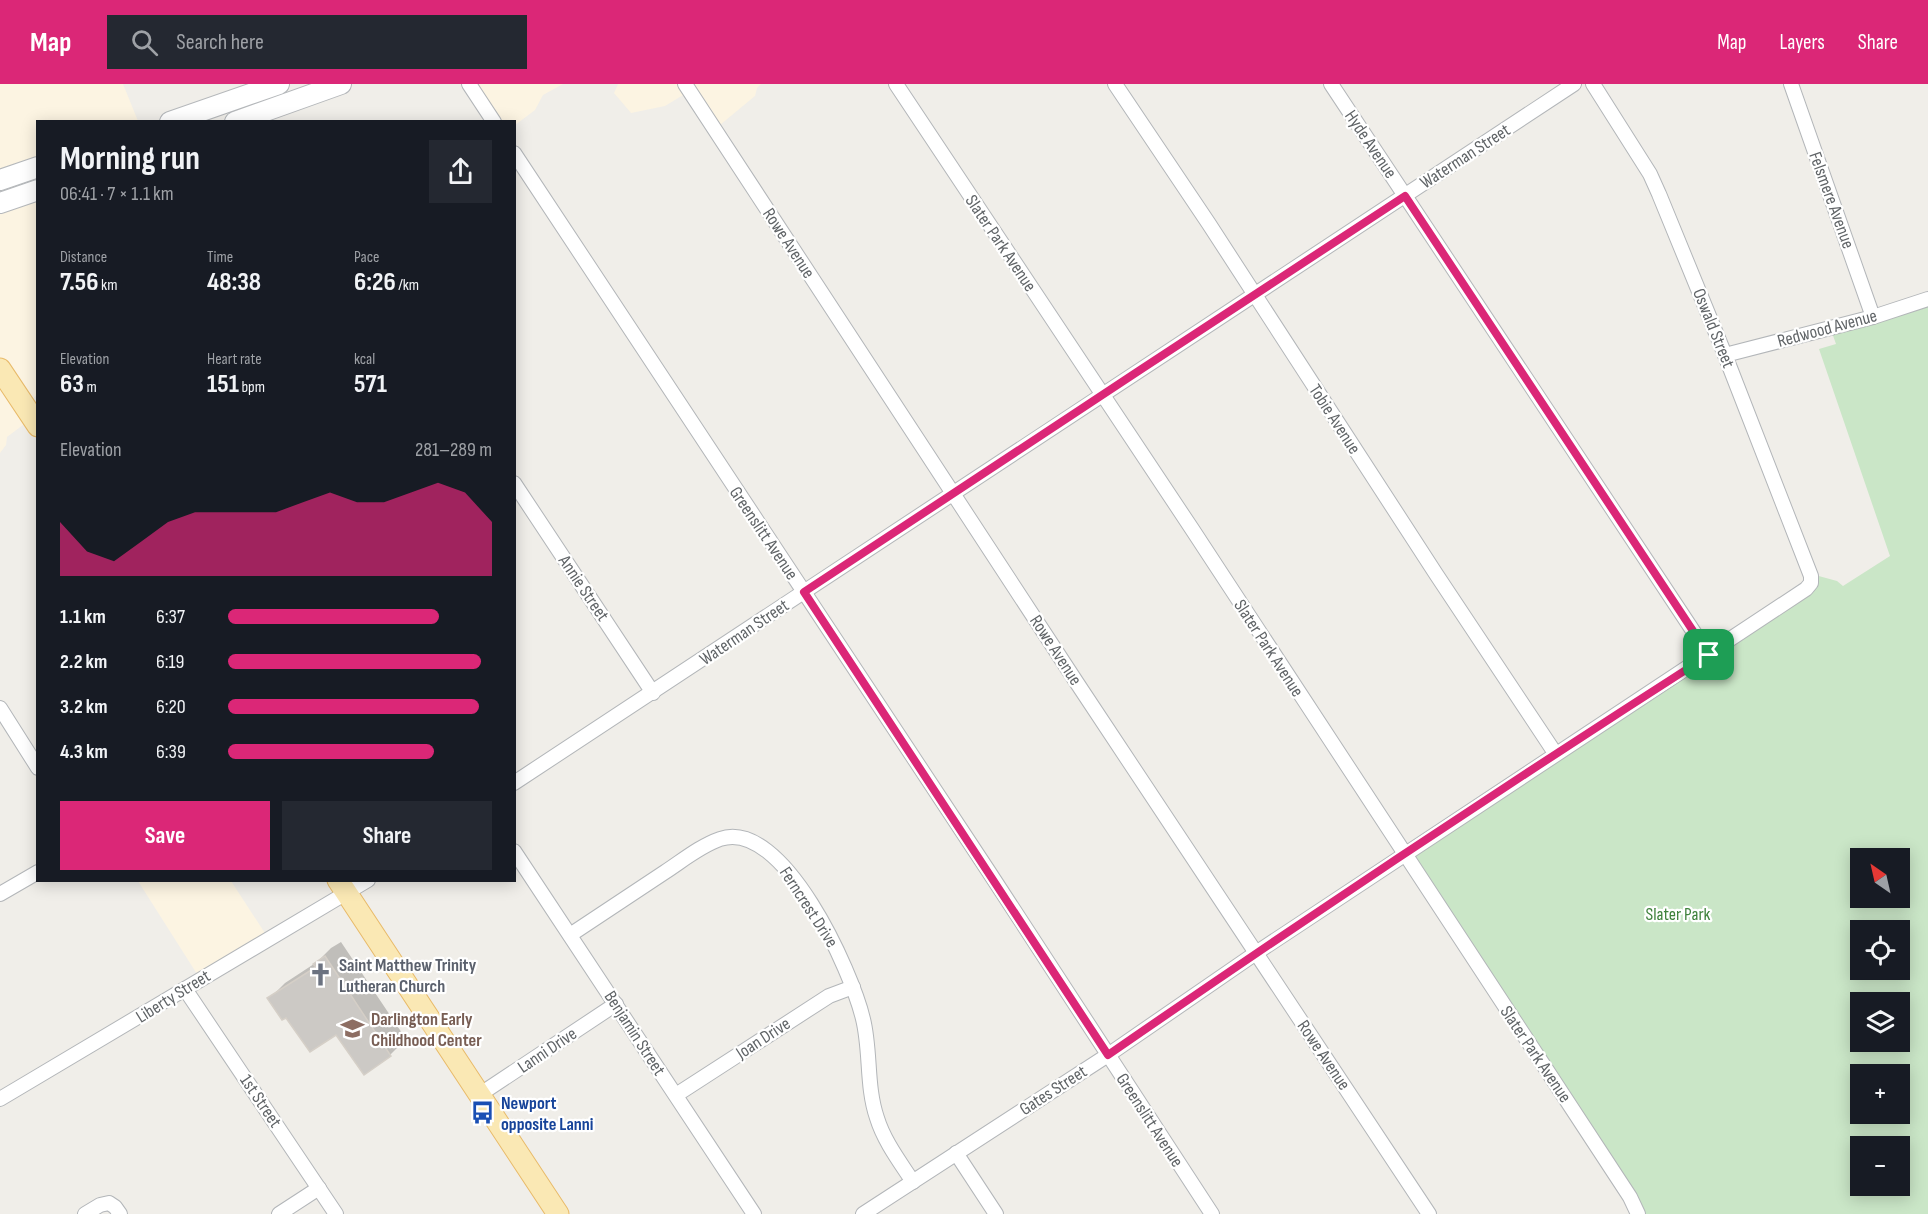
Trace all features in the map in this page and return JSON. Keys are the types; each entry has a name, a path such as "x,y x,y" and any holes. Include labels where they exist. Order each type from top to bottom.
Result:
{"main road":[{"path":"176,120 279,84"},
{"path":"247,120 272,116 341,84"},
{"path":"0,180 36,168"},
{"path":"0,202 36,191"},
{"path":"0,369 36,423"},
{"path":"342,887 558,1214"}],"street":[{"path":"469,84 493,120"},
{"name":"Rowe Avenue","path":"685,84 1429,1214"},
{"name":"Slater Park Avenue","path":"896,84 1630,1197 1638,1214"},
{"name":"Tobie Avenue","path":"1115,84 1556,753"},
{"name":"Hyde Avenue","path":"1331,84 1709,655"},
{"name":"Waterman Street","path":"516,782 1574,84"},
{"name":"Oswald Street","path":"1593,84 1650,174 1725,355 1811,576 1811,583"},
{"name":"Felsmere Avenue","path":"1791,84 1873,316"},
{"name":"Greenslitt Avenue","path":"516,156 1212,1214"},
{"name":"Redwood Avenue","path":"1725,355 1928,299"},
{"name":"Annie Street","path":"516,486 653,693"},
{"name":"Gates Street","path":"862,1214 1108,1055 1256,953 1556,753 1709,655 1806,589 1811,583"},
{"path":"0,708 36,765"},
{"name":"Ferncrest Drive","path":"570,935 696,851 721,838 741,838 765,849 784,866 829,933 853,987 863,1020 872,1100 877,1119 885,1137 913,1182"},
{"name":"Benjamin Street","path":"516,854 754,1214"},
{"path":"0,894 36,873"},
{"path":"342,887 361,882"},
{"name":"Liberty Street","path":"0,1099 185,989 342,887"},
{"name":"Joan Drive","path":"676,1095 829,996 853,987"},
{"name":"1st Street","path":"185,989 336,1214"},
{"name":"Lanni Drive","path":"479,1095 616,1004"},
{"path":"956,1154 996,1214"},
{"path":"279,1214 319,1188"},
{"path":"85,1214 100,1205 109,1203 120,1214"}],"shaded area":[{"path":"0,84 123,84 138,120 36,120 36,396 24,405 31,419 7,437 6,445 0,453"},
{"path":"473,84 563,84 543,95 535,110 516,124 516,120 496,120"},
{"path":"618,84 761,84 755,96 720,125 717,124 693,89 665,106 631,113 614,93"},
{"path":"139,882 232,882 272,944 204,985"}],"green space":[{"name":"Slater Park","path":"1928,300 1928,1214 1642,1214 1411,856 1519,785 1815,575 1837,581 1843,586 1890,556 1819,349 1836,344 1830,327"}],"building":[{"path":"325,956 391,1056 364,1075 336,1035 310,1052 286,1018 282,1020 267,998 316,967 313,964"}],"place":[{"name":"Saint Matthew Trinity Lutheran Church","path":"321,975"},
{"name":"Darlington Early Childhood Center","path":"353,1029"},
{"name":"Newport opposite Lanni","path":"483,1113"}],"route":[{"path":"1405,196 1709,655 1556,753 1256,953 1108,1055 804,592 1405,196"}]}
